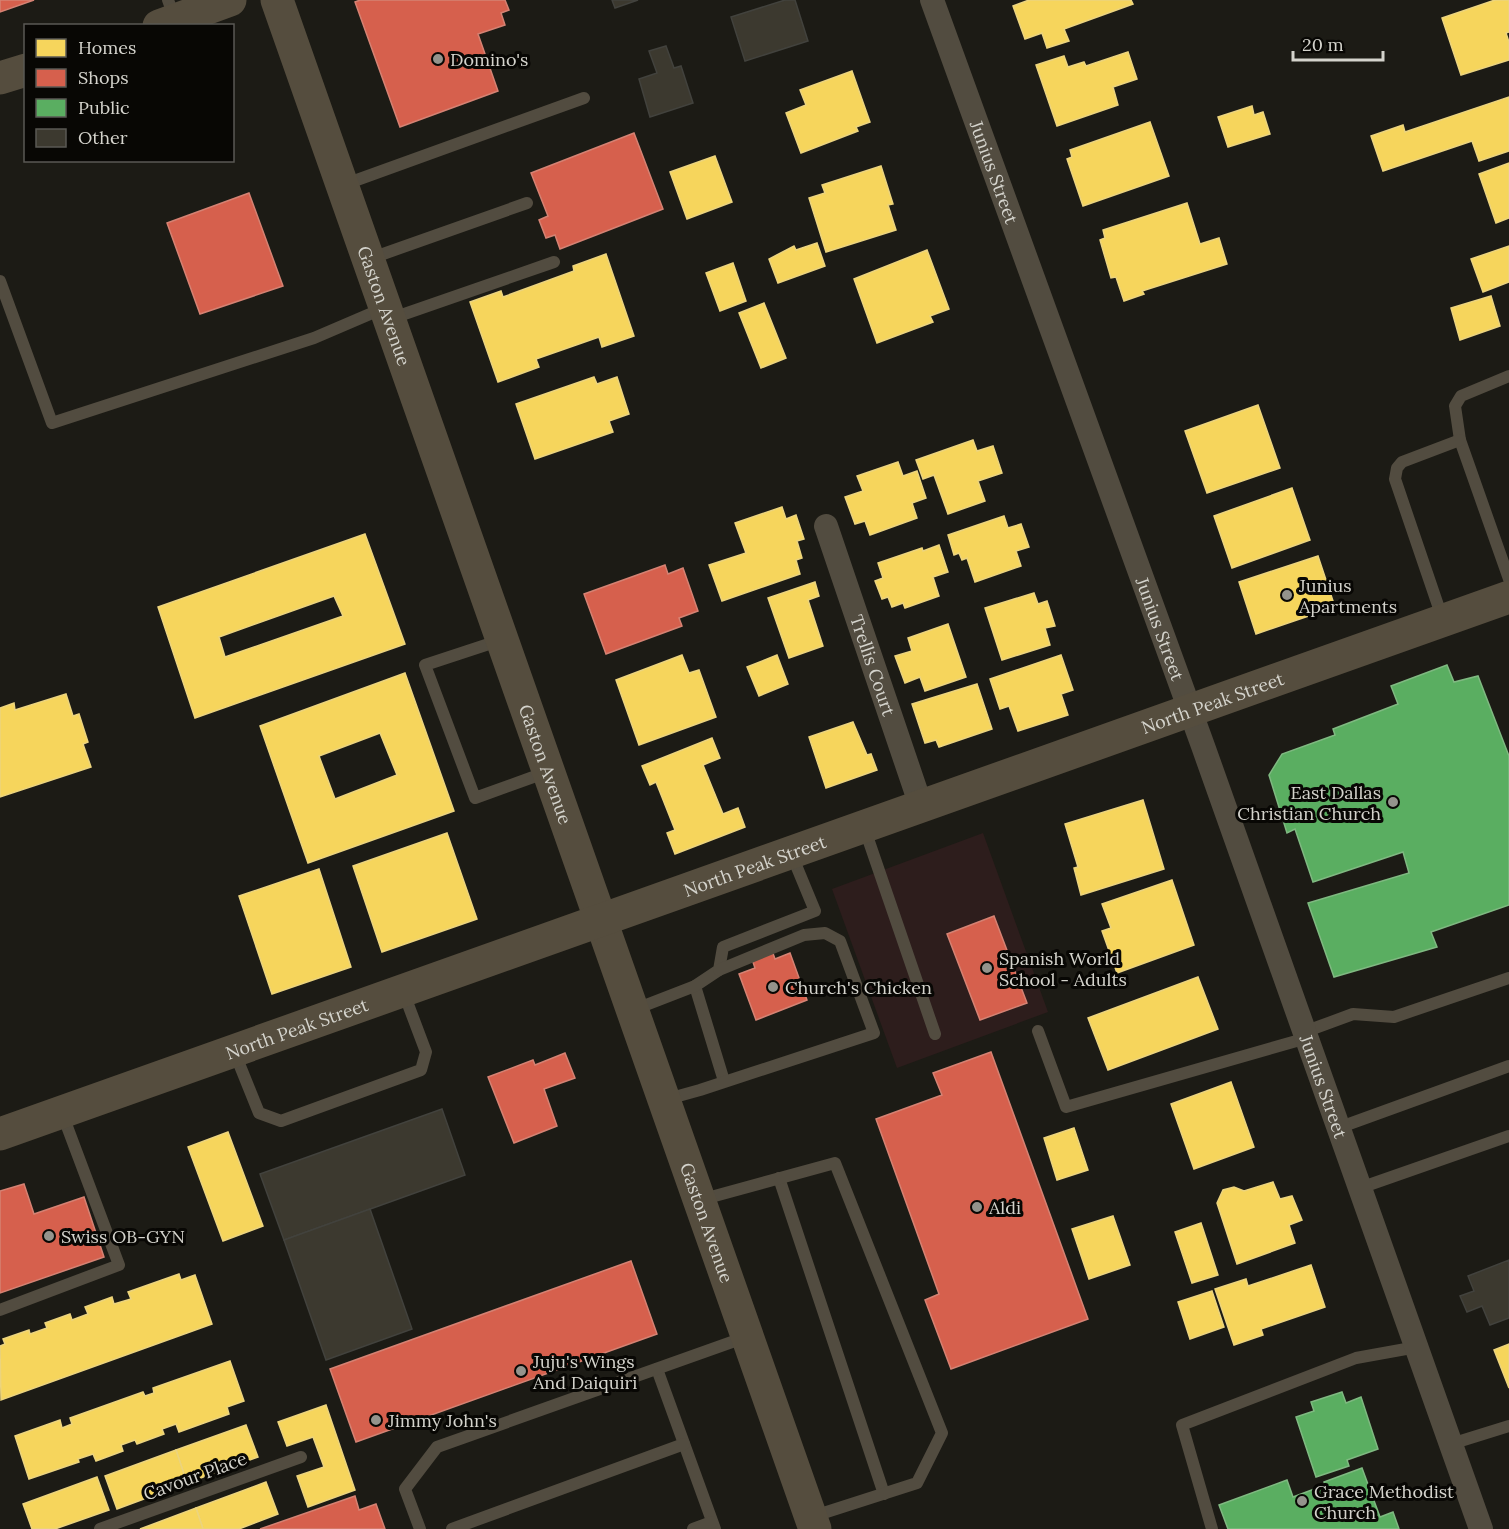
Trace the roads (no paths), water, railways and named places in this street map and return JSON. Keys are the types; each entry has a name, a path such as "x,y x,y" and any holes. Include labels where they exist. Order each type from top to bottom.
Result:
{"main road":[{"path":"168,15 230,0"},
{"name":"Gaston Avenue","path":"277,0 813,1523"},
{"path":"0,78 24,71"},
{"name":"North Peak Street","path":"0,1134 1509,597"}],"street":[{"name":"Junius Street","path":"932,0 1190,710 1481,1529"},
{"name":"Trellis Court","path":"826,526 921,806"}],"lane":[{"path":"342,186 584,98"},
{"path":"368,259 527,203"},
{"path":"0,281 52,423 387,313 554,262"},
{"path":"1509,376 1461,396 1455,406 1460,440 1509,579"},
{"path":"1443,620 1395,479 1401,462 1460,440"},
{"path":"502,640 425,665 475,798 548,772"},
{"path":"864,826 935,1034"},
{"path":"719,970 723,947 815,912 791,852"},
{"path":"632,1010 695,986 719,970 804,935 825,933 840,942 874,1034 663,1100"},
{"path":"1038,1031 1066,1107 1305,1035 1353,1014 1394,1017 1509,978"},
{"path":"695,986 724,1081"},
{"path":"233,1051 260,1113 281,1121 421,1070 426,1052 403,990"},
{"path":"1338,1128 1509,1066"},
{"path":"0,1310 119,1265 62,1112"},
{"path":"1360,1188 1509,1136"},
{"path":"699,1200 835,1163 942,1433 917,1483 813,1523"},
{"path":"779,1178 884,1494"},
{"path":"420,1529 405,1489 437,1447 747,1336"},
{"path":"1212,1529 1182,1425 1356,1358 1417,1347"},
{"path":"657,1369 713,1525 693,1529"},
{"path":"1451,1444 1509,1426"},
{"path":"452,1529 684,1444"},
{"name":"Cavour Place","path":"100,1529 301,1457"}],"place":[{"name":"Domino's","path":"438,59"},
{"name":"Junius Apartments","path":"1287,595"},
{"name":"East Dallas Christian Church","path":"1393,802"},
{"name":"Spanish World School - Adults","path":"987,968"},
{"name":"Church's Chicken","path":"773,987"},
{"name":"Aldi","path":"977,1207"},
{"name":"Swiss OB-GYN","path":"49,1236"},
{"name":"Juju's Wings And Daiquiri","path":"521,1371"},
{"name":"Jimmy John's","path":"376,1420"},
{"name":"Grace Methodist Church","path":"1302,1501"}]}
